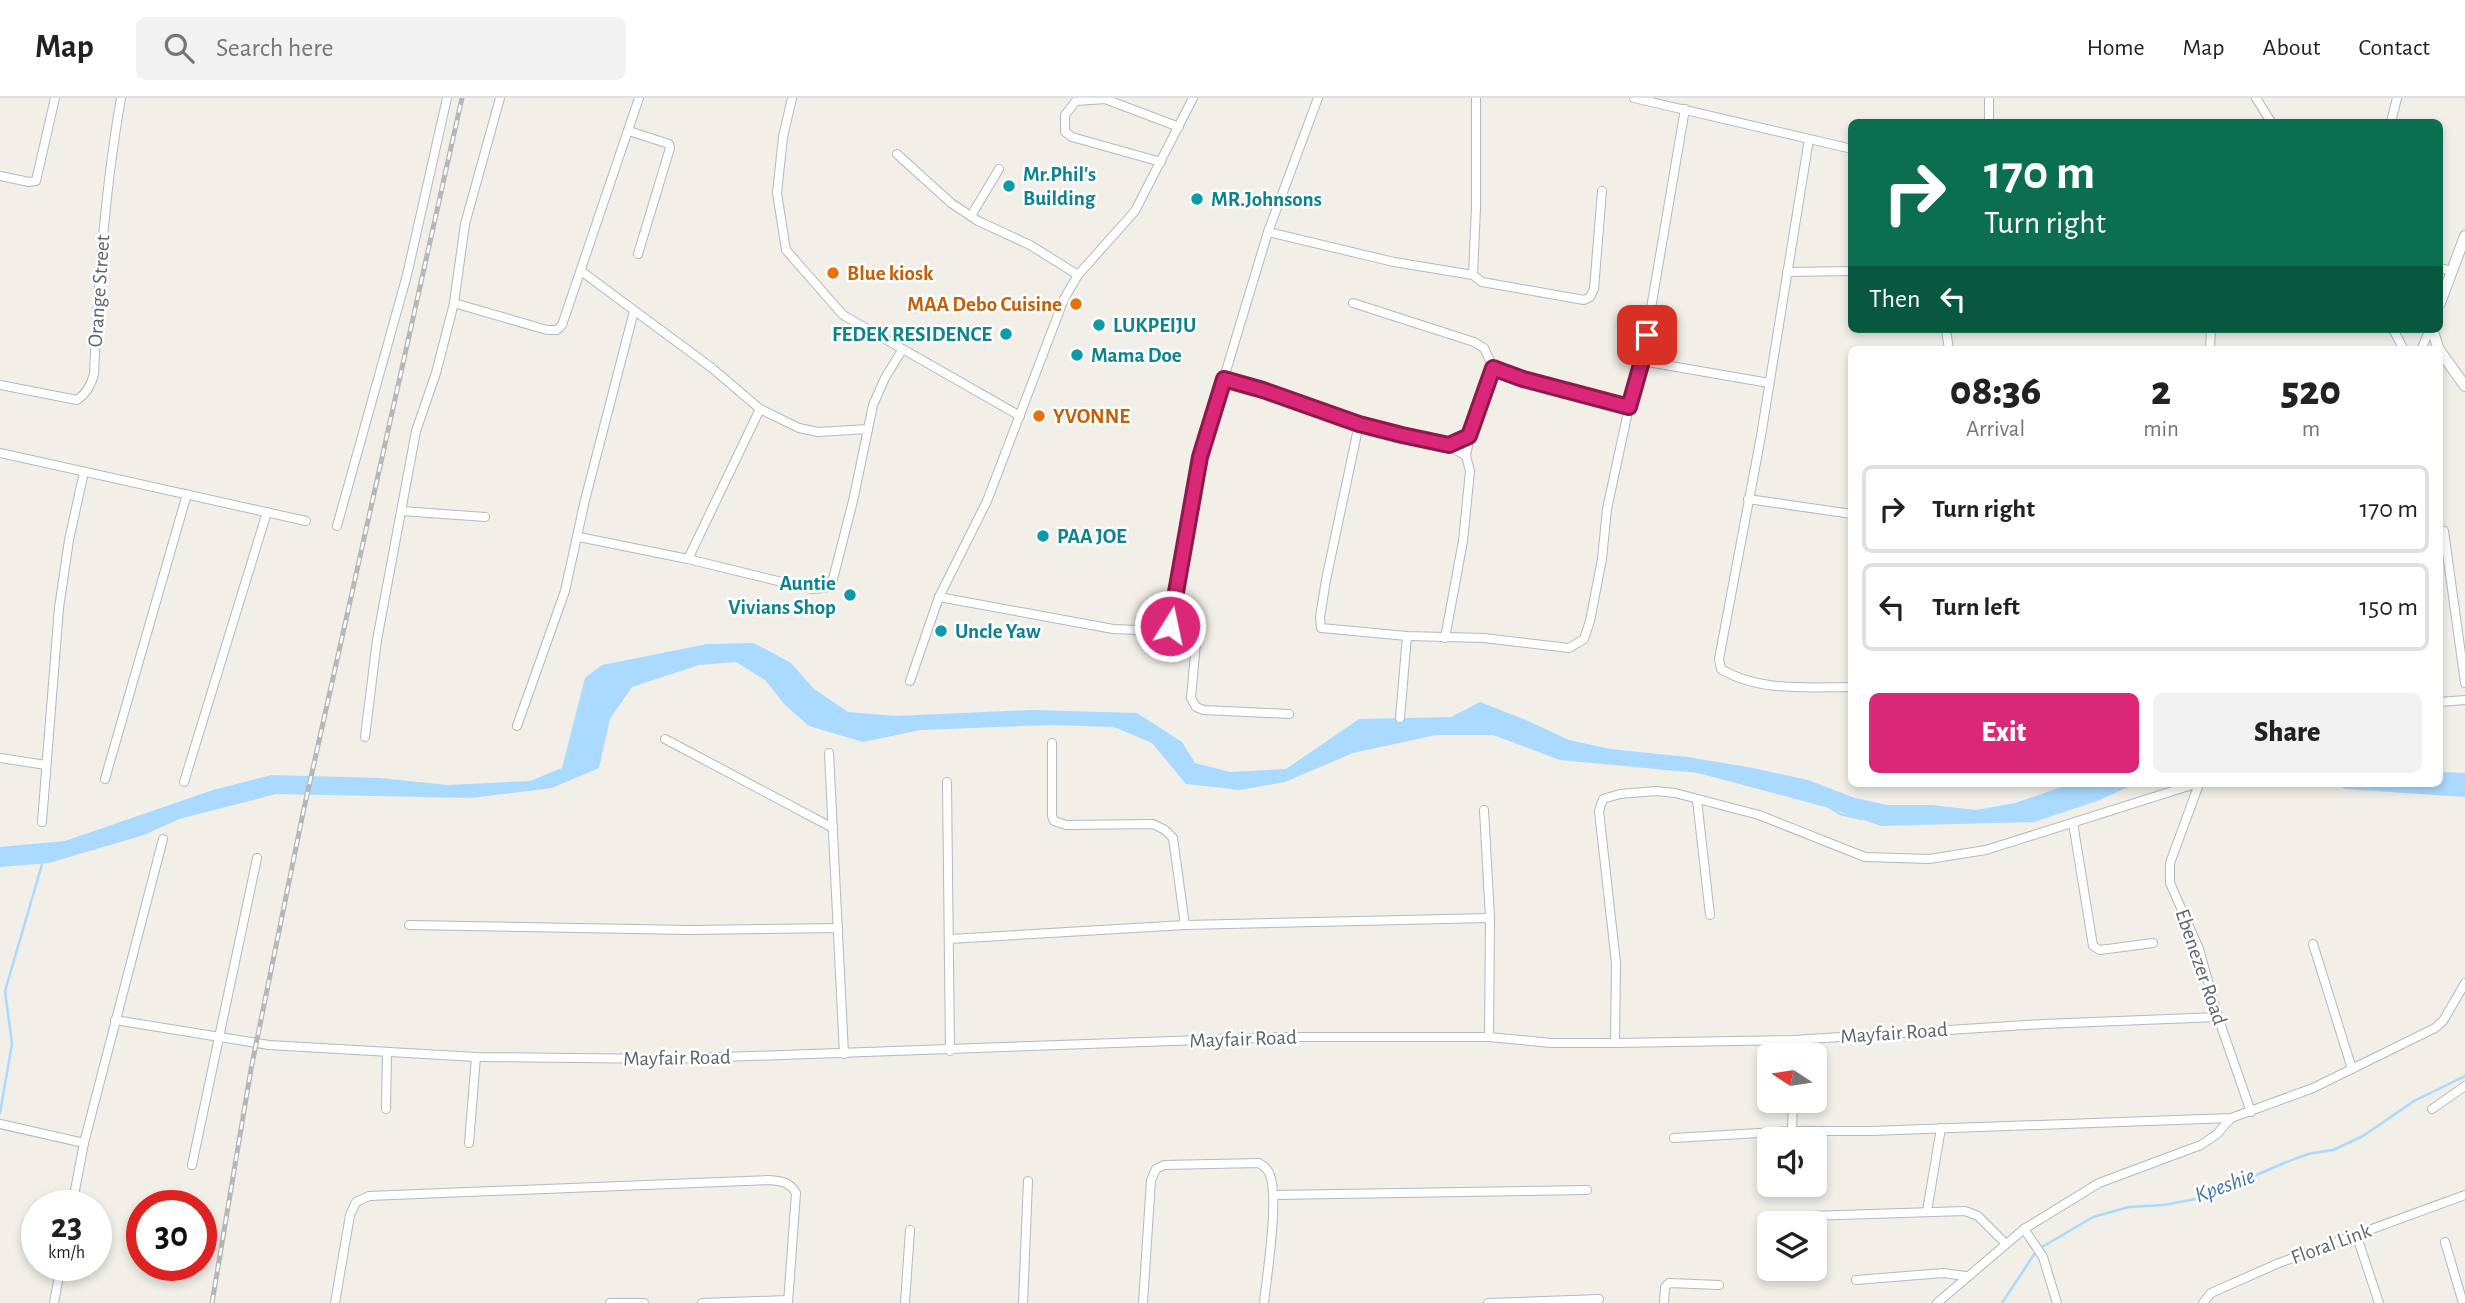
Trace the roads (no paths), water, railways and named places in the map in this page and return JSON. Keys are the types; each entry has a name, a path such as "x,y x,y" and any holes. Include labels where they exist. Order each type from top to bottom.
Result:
{"street":[{"path":"0,176 36,181 55,98"},
{"name":"Orange Street","path":"0,385 77,400 91,386 108,177 121,98"},
{"path":"337,526 407,275 447,98"},
{"path":"365,737 377,640 416,431 436,373 454,303 465,224 500,98"},
{"path":"454,303 547,330 557,330 562,325 639,98"},
{"path":"792,98 783,137 777,193 786,250 843,315 1020,416"},
{"path":"910,681 939,597 987,501 1064,299 1078,275 1135,211 1193,98"},
{"path":"939,597 1112,629 1162,631 1170,626 1200,457 1268,232 1318,98"},
{"path":"1473,275 1476,98"},
{"path":"1634,98 1848,148"},
{"path":"1989,98 1989,119"},
{"path":"2256,98 2269,119"},
{"path":"2391,119 2397,98"},
{"path":"1161,162 1072,137 1065,132 1065,115 1076,101 1104,99 1179,127"},
{"path":"1359,424 1326,580 1320,617 1321,628 1407,636 1484,638 1569,648 1584,639 1602,559 1607,509 1642,361 1685,109"},
{"path":"629,131 669,144 670,148 638,254"},
{"path":"1809,139 1769,383 1719,650 1721,669 1747,682 1848,687"},
{"path":"897,154 951,203 1030,245 1078,275"},
{"path":"971,216 999,169"},
{"path":"1268,232 1394,262 1473,275 1482,282 1584,300 1590,297 1594,289 1602,191"},
{"path":"2443,295 2465,236"},
{"path":"2443,269 2452,271"},
{"path":"581,271 712,368 760,409 799,428 818,432 868,429"},
{"path":"1787,272 1848,271"},
{"path":"1353,303 1474,342 1485,348 1493,368 1469,436 1466,456 1470,471 1463,541 1445,638"},
{"path":"517,726 565,591 585,500 634,312"},
{"path":"579,537 688,559 811,589 825,588 833,579 873,405 902,350"},
{"path":"2443,356 2465,386"},
{"path":"1642,361 1769,383"},
{"path":"1493,368 1523,379 1629,407"},
{"path":"1224,379 1359,424 1449,445 1466,456"},
{"path":"688,559 760,409"},
{"path":"1449,445 1469,436"},
{"path":"0,453 306,521"},
{"path":"42,822 59,608 69,540 84,472"},
{"path":"105,779 187,494"},
{"path":"1748,499 1848,513"},
{"path":"402,511 485,517"},
{"path":"184,782 267,512"},
{"path":"2444,531 2465,683"},
{"path":"1170,626 1190,633 1195,638 1191,698 1196,707 1204,710 1290,714"},
{"path":"1400,718 1407,636"},
{"path":"2443,702 2465,700"},
{"path":"664,739 832,828"},
{"path":"1052,743 1054,821 1066,825 1153,824 1165,830 1173,838 1185,925"},
{"path":"829,752 844,1054"},
{"path":"0,758 46,765"},
{"path":"947,782 950,1051"},
{"path":"1615,1043 1616,963 1600,811 1603,799 1620,794 1656,791 1675,793 1759,815 1865,857 1929,859 1986,850 2187,787"},
{"name":"Ebenezer Road","path":"2196,787 2168,873 2169,883 2199,949 2218,1017 2251,1112"},
{"path":"1697,800 1710,915"},
{"path":"1484,810 1490,918 1489,1037"},
{"path":"2073,823 2093,946 2100,950 2152,943"},
{"path":"75,1190 84,1143 163,839"},
{"path":"192,1165 257,858"},
{"path":"950,939 1185,925 1490,918"},
{"path":"408,925 690,930 838,928"},
{"path":"2313,944 2353,1069"},
{"path":"1827,1130 2231,1118 2353,1069 2435,1028 2443,1021 2465,983"},
{"name":"Mayfair Road","path":"115,1020 269,1045 476,1057 669,1059 1283,1037 1489,1037 1551,1043 1794,1040 2043,1024 2218,1017"},
{"path":"386,1110 387,1052"},
{"path":"469,1143 476,1057"},
{"path":"2432,1109 2465,1086"},
{"path":"1937,1303 2024,1229 2099,1183 2201,1145 2231,1118"},
{"path":"0,1124 84,1143"},
{"path":"1927,1210 1941,1128"},
{"path":"1674,1138 1757,1133"},
{"path":"1143,1303 1152,1180 1156,1169 1164,1165 1259,1163 1270,1174 1274,1195 1264,1303"},
{"path":"335,1303 350,1215 356,1202 369,1196 769,1180 787,1183 793,1187 796,1193 788,1302 702,1303"},
{"path":"1023,1303 1028,1181"},
{"path":"1274,1195 1587,1191"},
{"name":"Floral Link","path":"2203,1303 2211,1293 2278,1263 2465,1195"},
{"path":"1827,1215 1927,1210 1973,1212 2006,1244"},
{"path":"2024,1229 2043,1257 2057,1303"},
{"path":"905,1303 909,1230"},
{"path":"2356,1234 2379,1303"},
{"path":"2445,1241 2463,1303"},
{"path":"1856,1280 1943,1273 1966,1276"},
{"path":"54,1303 58,1281"},
{"path":"1664,1303 1665,1287 1669,1283 1719,1285"},
{"path":"1488,1303 1599,1300"},
{"path":"610,1303 644,1303"}],"water":[{"path":"754,643 791,663 814,689 848,712 896,716 1032,710 1137,713 1182,742 1195,763 1230,772 1286,769 1359,719 1451,717 1480,702 1569,740 1610,749 1687,757 1753,768 1808,780 1855,798 1887,805 1931,805 1976,810 2015,803 2061,787 2128,787 2097,801 2034,822 1881,826 1833,809 1698,773 1560,760 1493,735 1436,735 1353,753 1285,782 1240,790 1186,784 1152,743 1114,727 1052,725 920,730 863,742 809,726 785,705 765,680 736,662 699,665 632,687 610,719 599,768 552,788 471,798 276,794 179,819 144,835 49,863 0,867 0,847 65,841 213,790 271,775 380,778 447,785 530,781 562,768 585,678 602,665 707,644"},
{"path":"2443,772 2465,773 2465,797 2341,787 2443,787"}],"waterway":[{"path":"1829,807 1840,814 1862,819"},
{"path":"0,1113 12,1044 5,991 43,861"},
{"name":"Kpeshie","path":"2002,1303 2037,1250 2093,1217 2129,1207 2164,1205 2206,1197 2308,1154 2333,1150 2363,1136 2414,1101 2465,1076"}],"railway":[{"path":"212,1303 251,1069 303,813 462,98"}],"place":[{"name":"Mr.Phil's Building","path":"1009,186"},
{"name":"MR.Johnsons","path":"1197,199"},
{"name":"Blue kiosk","path":"833,273"},
{"name":"MAA Debo Cuisine","path":"1076,304"},
{"name":"LUKPEIJU","path":"1099,325"},
{"name":"FEDEK RESIDENCE","path":"1006,334"},
{"name":"Mama Doe","path":"1077,355"},
{"name":"YVONNE","path":"1039,416"},
{"name":"PAA JOE","path":"1043,536"},
{"name":"Auntie Vivians Shop","path":"850,595"},
{"name":"Uncle Yaw","path":"941,631"}]}
